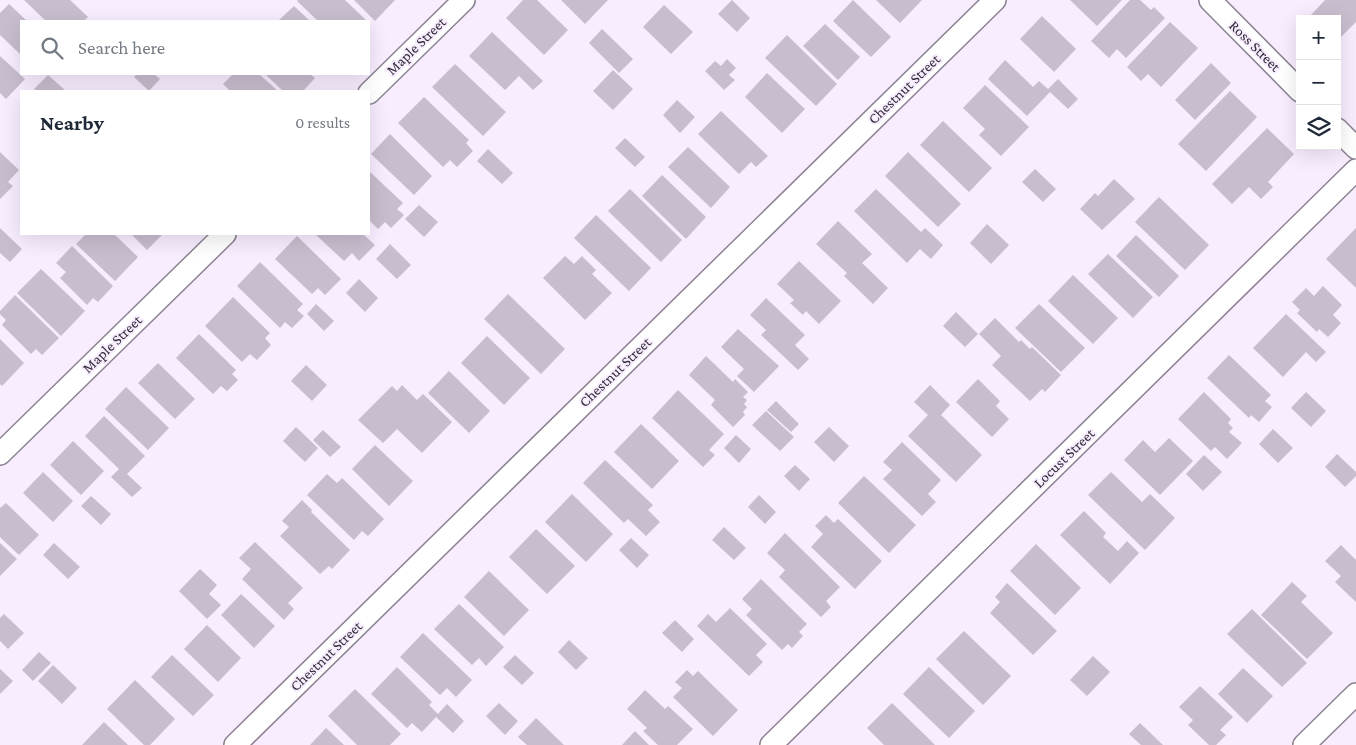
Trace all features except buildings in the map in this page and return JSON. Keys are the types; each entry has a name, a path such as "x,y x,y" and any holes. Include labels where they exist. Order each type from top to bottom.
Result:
{"street":[{"name":"Maple Street","path":"370,92 464,0"},
{"name":"Chestnut Street","path":"236,745 995,0"},
{"name":"Ross Street","path":"1210,0 1296,87"},
{"path":"1341,133 1356,148"},
{"name":"Locust Street","path":"771,745 1356,170"},
{"name":"Maple Street","path":"0,454 224,235"},
{"path":"1304,745 1356,694"}]}
